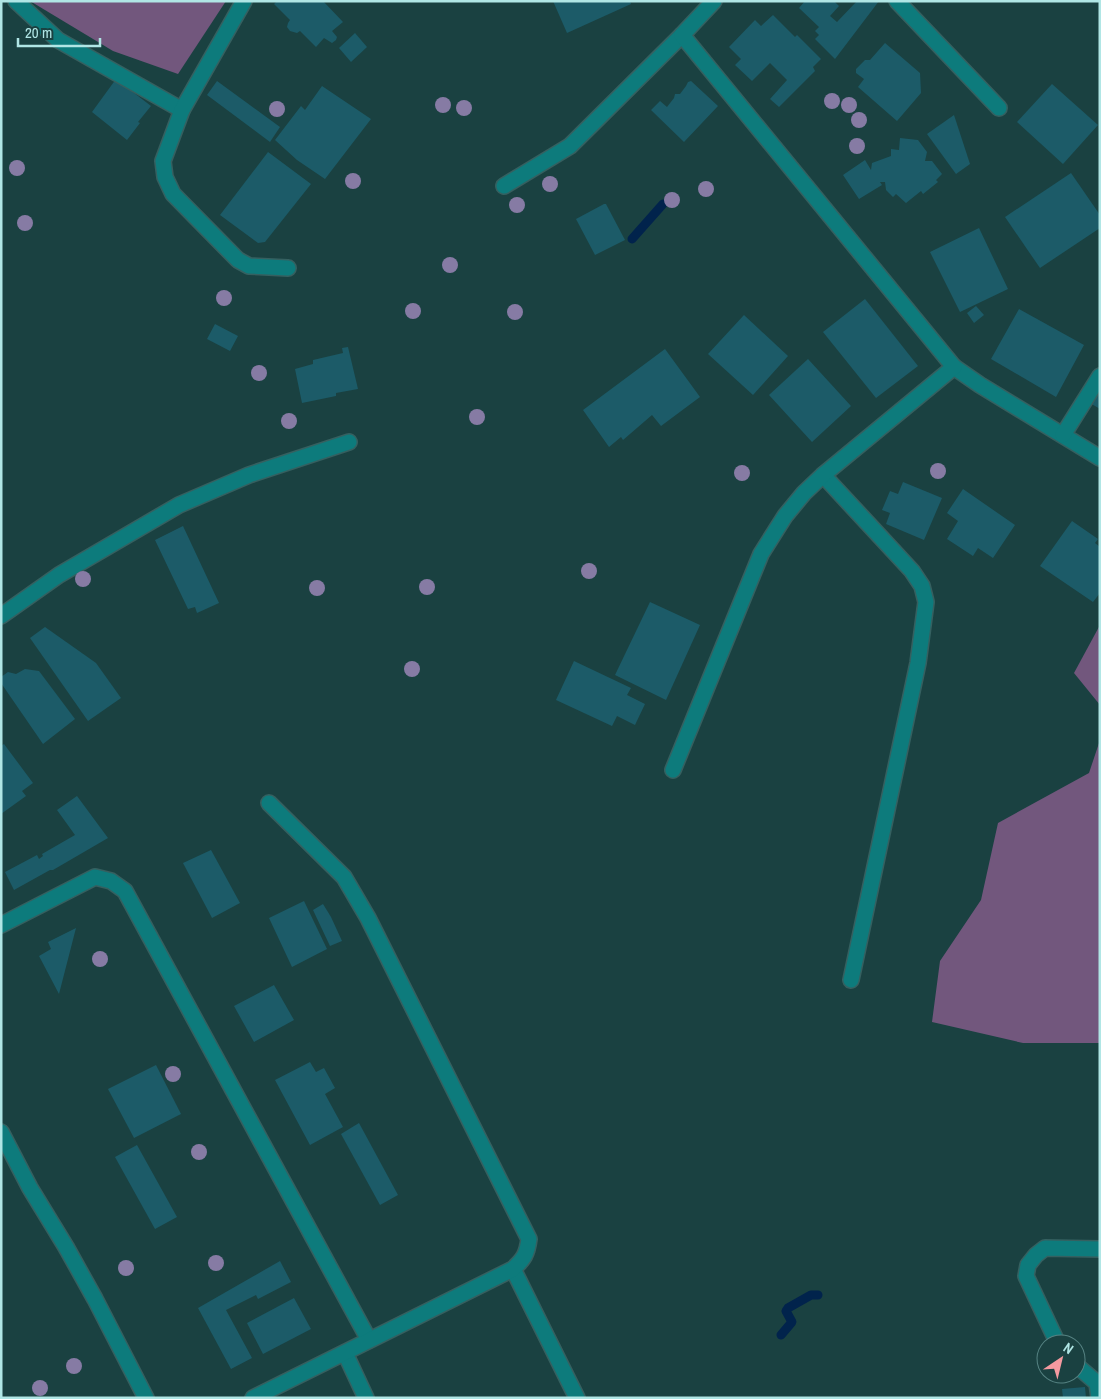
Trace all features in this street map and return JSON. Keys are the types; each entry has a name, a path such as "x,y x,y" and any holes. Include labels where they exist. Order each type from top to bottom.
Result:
{"street":[{"path":"16,1 58,40 182,110"},
{"path":"244,1 182,110 163,161 165,177 172,194 238,260 249,266 288,268"},
{"path":"504,186 570,146 714,1"},
{"path":"897,1 999,108"},
{"path":"682,35 954,367 980,385 1100,458"},
{"path":"674,770 761,554 785,516 804,493 823,475 954,367"},
{"path":"1063,435 1100,376"},
{"path":"1,616 59,575 179,505 249,475 349,442"},
{"path":"823,475 912,571 922,586 926,602 918,663 851,980"},
{"path":"253,1398 513,1269 523,1260 528,1248 529,1239 368,918 344,878 268,803"},
{"path":"1,925 95,878 111,882 125,891 369,1340"},
{"path":"1,1132 30,1188 95,1299 146,1398"},
{"path":"1053,1334 1026,1276 1028,1265 1045,1248 1100,1249"},
{"path":"513,1269 577,1398"},
{"path":"345,1353 366,1398"},
{"path":"1086,1374 1097,1383 1099,1398"}],"shaded area":[{"path":"30,1 226,1 178,74 113,51"},
{"path":"1100,625 1100,705 1074,673"},
{"path":"1100,740 1100,1043 1023,1043 932,1022 940,961 981,900 998,823 1089,773"}],"building":[{"path":"277,1 323,1 343,22 332,31 337,37 336,40 332,43 324,38 316,47 300,31 297,33 290,31 287,27 290,20 274,4"},
{"path":"553,1 630,1 631,4 567,33"},
{"path":"805,1 834,1 839,6 830,16 837,22 857,1 879,1 835,59 815,39 819,35 815,31 819,27 799,8"},
{"path":"773,15 821,59 813,67 815,71 779,107 770,99 787,80 770,63 752,81 735,65 741,59 729,47 755,20 761,26"},
{"path":"355,33 367,47 351,62 339,48"},
{"path":"885,43 920,73 921,93 897,121 858,87 864,79 856,73 856,69 865,60 870,60"},
{"path":"116,79 151,106 127,140 92,112"},
{"path":"217,81 280,127 270,142 207,95"},
{"path":"691,81 718,106 684,142 651,110 660,101 667,107 675,94 680,94 688,82"},
{"path":"1052,84 1098,125 1063,164 1017,122"},
{"path":"322,86 371,119 325,179 297,160 275,140 301,106 305,110"},
{"path":"954,115 970,164 956,174 927,134"},
{"path":"900,138 918,140 927,152 925,161 932,161 942,174 936,180 938,182 923,194 921,191 906,203 896,194 893,197 886,190 885,182 880,182 882,185 859,199 843,175 865,160 871,170 872,163 891,156 891,149 899,150"},
{"path":"268,152 311,184 265,242 258,243 220,215"},
{"path":"1071,173 1100,215 1100,228 1040,268 1005,217"},
{"path":"606,204 625,240 595,255 576,219"},
{"path":"979,228 1008,289 960,312 930,252"},
{"path":"865,299 918,366 876,398 823,332"},
{"path":"976,306 984,315 974,323 967,313"},
{"path":"1019,309 1084,345 1056,397 991,359"},
{"path":"744,315 788,356 753,395 708,354"},
{"path":"215,324 238,336 230,351 207,339"},
{"path":"348,347 358,389 302,403 295,369 313,364 313,360 343,353 342,348"},
{"path":"665,349 700,397 661,426 652,415 623,440 621,437 609,447 583,410"},
{"path":"808,359 851,406 812,442 769,395"},
{"path":"1100,388 1100,409 1090,403"},
{"path":"903,482 942,498 924,540 886,524 890,513 882,510 890,491 898,494"},
{"path":"963,489 1015,525 993,558 978,548 973,556 947,539 958,521 947,513"},
{"path":"1072,521 1098,539 1095,543 1100,547 1100,593 1093,602 1040,566"},
{"path":"183,526 219,603 197,613 195,607 188,609 155,540"},
{"path":"650,602 700,625 666,700 615,675"},
{"path":"45,627 96,663 121,698 88,721 30,638"},
{"path":"574,661 631,688 627,695 645,704 635,725 617,716 612,726 556,700"},
{"path":"25,669 39,671 75,719 43,744 1,683 1,677 8,672 16,674"},
{"path":"4,744 33,783 22,791 26,796 1,814 1,746"},
{"path":"77,796 108,838 14,890 5,872 37,855 39,859 43,856 42,854 75,835 57,810"},
{"path":"211,850 240,903 212,918 183,863"},
{"path":"304,901 327,949 292,967 269,918"},
{"path":"323,904 342,941 330,946 313,910"},
{"path":"76,928 59,994 39,956 51,949 48,942"},
{"path":"274,985 294,1020 254,1042 234,1006"},
{"path":"310,1062 316,1072 324,1068 335,1088 325,1094 343,1127 310,1145 275,1080"},
{"path":"156,1065 181,1114 134,1138 108,1089"},
{"path":"359,1123 398,1195 380,1205 341,1134"},
{"path":"137,1145 177,1217 155,1229 115,1157"},
{"path":"280,1261 291,1282 258,1299 256,1295 226,1310 252,1358 231,1369 198,1308"},
{"path":"294,1298 311,1329 263,1354 247,1323"},
{"path":"1085,1387 1086,1398 1063,1398 1062,1389"}],"waterway":[{"path":"632,239 663,204"},
{"path":"781,1335 792,1322 786,1311 788,1308 811,1295 818,1295"}]}
